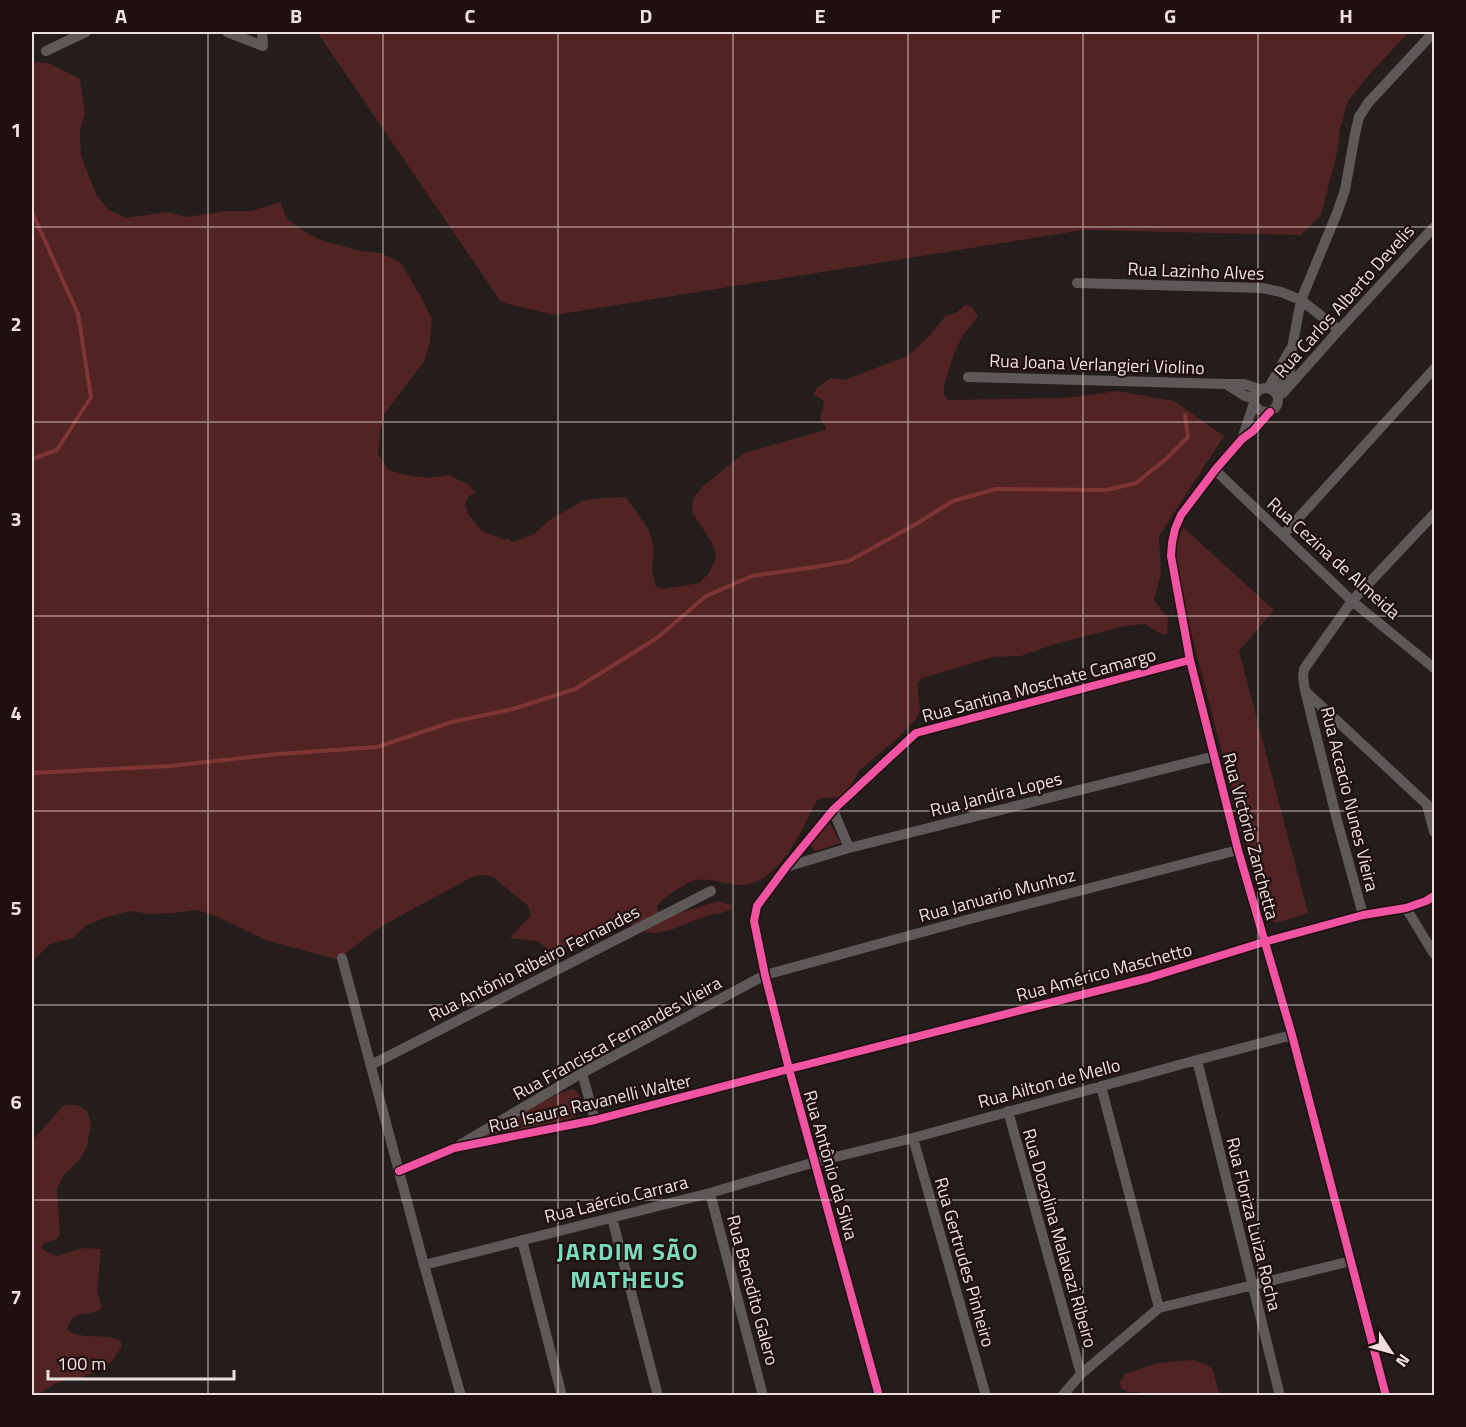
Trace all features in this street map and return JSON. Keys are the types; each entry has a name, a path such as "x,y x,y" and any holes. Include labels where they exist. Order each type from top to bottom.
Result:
{"street":[{"path":"46,51 86,32"},
{"path":"227,32 263,46 262,32"},
{"path":"1242,439 1277,406 1265,395 1287,377 1290,371 1300,300 1345,190 1359,117 1368,103 1432,37"},
{"name":"Rua Carlos Alberto Develis","path":"1242,439 1265,395 1339,330 1434,227"},
{"name":"Rua Lazinho Alves","path":"1077,283 1262,288 1281,292 1300,300 1339,330"},
{"path":"1283,535 1434,369"},
{"name":"Rua Joana Verlangieri Violino","path":"968,377 1226,384 1245,396 1265,395 1261,411 1270,412"},
{"name":"Rua Victório Zanchetta","path":"1242,439 1181,515 1175,529 1171,556 1190,660 1238,850 1292,1035 1386,1395"},
{"name":"Rua Cezina de Almeida","path":"1215,470 1353,602 1434,666"},
{"path":"1434,514 1353,602 1304,669 1303,677 1305,690 1431,808 1434,832"},
{"name":"Rua Santina Moschate Camargo","path":"757,906 833,810 916,733 1190,660"},
{"name":"Rua Accacio Nunes Vieira","path":"1305,690 1363,915"},
{"name":"Rua Jandira Lopes","path":"786,867 849,848 1215,756"},
{"path":"833,810 849,848"},
{"name":"Rua Januario Munhoz","path":"765,975 970,918 1238,850"},
{"name":"Rua Antônio Ribeiro Fernandes","path":"372,1065 711,891"},
{"name":"Rua Américo Maschetto","path":"789,1069 1148,978 1264,942 1363,915 1406,908 1432,900"},
{"name":"Rua Antônio da Silva","path":"757,906 754,921 765,975 879,1395"},
{"path":"1406,908 1434,954"},
{"path":"342,958 461,1395"},
{"name":"Rua Francisca Fernandes Vieira","path":"454,1148 582,1073 765,975"},
{"name":"Rua Ailton de Mello","path":"815,1162 913,1138 1292,1035"},
{"name":"Rua Floriza Luiza Rocha","path":"1197,1059 1281,1395"},
{"name":"Rua Isaura Ravanelli Walter","path":"399,1171 454,1148 595,1120 789,1069"},
{"path":"582,1073 595,1120"},
{"path":"1101,1086 1159,1308"},
{"name":"Rua Dozolina Malavazi Ribeiro","path":"1008,1111 1081,1374"},
{"name":"Rua Gertrudes Pinheiro","path":"913,1138 986,1395"},
{"name":"Rua Laércio Carrara","path":"424,1264 710,1193 815,1162"},
{"name":"Rua Benedito Galero","path":"710,1193 763,1395"},
{"path":"612,1218 658,1395"},
{"path":"522,1240 562,1395"},
{"path":"1062,1395 1081,1374 1159,1308 1352,1261"}],"shaded area":[{"path":"317,32 1409,32 1348,101 1321,215 1301,235 1083,230 555,315 501,302"},
{"path":"32,62 48,63 80,79 85,113 80,132 81,156 97,196 109,210 126,218 167,212 187,217 228,211 251,211 280,202 287,219 305,232 321,240 360,251 381,253 401,263 432,319 430,341 425,360 385,413 378,453 388,470 428,478 449,475 469,485 476,493 469,496 465,504 468,514 482,531 514,542 534,534 548,521 582,501 626,497 649,530 654,549 652,569 655,585 663,589 699,583 708,574 716,554 712,543 692,512 693,499 702,487 744,453 825,430 826,427 820,419 824,401 813,394 818,387 831,378 844,380 908,356 931,334 946,315 956,313 965,305 971,306 978,317 963,335 954,353 944,386 944,395 948,400 1065,398 1118,391 1174,401 1224,436 1159,536 1161,573 1154,600 1168,618 1167,634 1161,634 1145,624 1125,626 1055,644 1021,656 993,657 922,678 917,685 920,710 916,719 899,737 859,771 845,796 817,800 800,834 778,866 758,881 749,884 740,885 707,880 687,883 659,903 657,906 659,913 666,917 718,901 732,905 733,908 669,930 646,932 629,923 603,935 588,936 560,949 550,951 537,941 510,938 531,915 528,906 493,877 485,875 472,877 380,927 342,956 340,960 265,940 214,915 195,910 151,914 130,911 107,917 87,925 73,938 50,944 32,962"},
{"path":"1183,527 1274,610 1239,651 1308,913 1276,923 1269,918 1264,907 1186,613 1176,566 1176,545"},
{"path":"829,822 841,843 814,851 810,843"},
{"path":"573,1089 581,1100 576,1116 490,1140 482,1140 485,1130"},
{"path":"64,1105 77,1105 87,1111 91,1125 87,1146 80,1159 63,1176 57,1189 60,1234 57,1239 43,1244 41,1249 57,1256 83,1248 101,1249 97,1291 102,1308 73,1318 67,1330 80,1335 114,1338 121,1341 121,1348 111,1362 103,1368 78,1379 68,1378 37,1395 32,1395 32,1141"},
{"path":"1193,1360 1212,1369 1221,1395 1142,1395 1139,1392 1128,1392 1121,1388 1120,1382 1125,1374 1157,1363"}],"waterway":[{"path":"32,212 78,314 91,397 57,450 32,459"},
{"path":"32,773 170,766 279,754 377,747 452,722 513,709 575,689 657,638 706,596 752,576 849,561 953,501 996,489 1106,490 1136,483 1167,458 1188,437 1185,415"}],"cycle path":[{"path":"1270,412 1215,470 1181,515 1175,529 1171,556 1190,660 1238,850 1292,1035 1386,1396"},
{"path":"879,1396 765,975 754,921 757,906 833,810 916,733 1190,660"},
{"path":"399,1171 454,1148 595,1120 1148,978 1264,942 1363,915 1406,908 1434,896"}],"district":[{"name":"JARDIM SÃO MATHEUS","path":"628,1265"}]}
